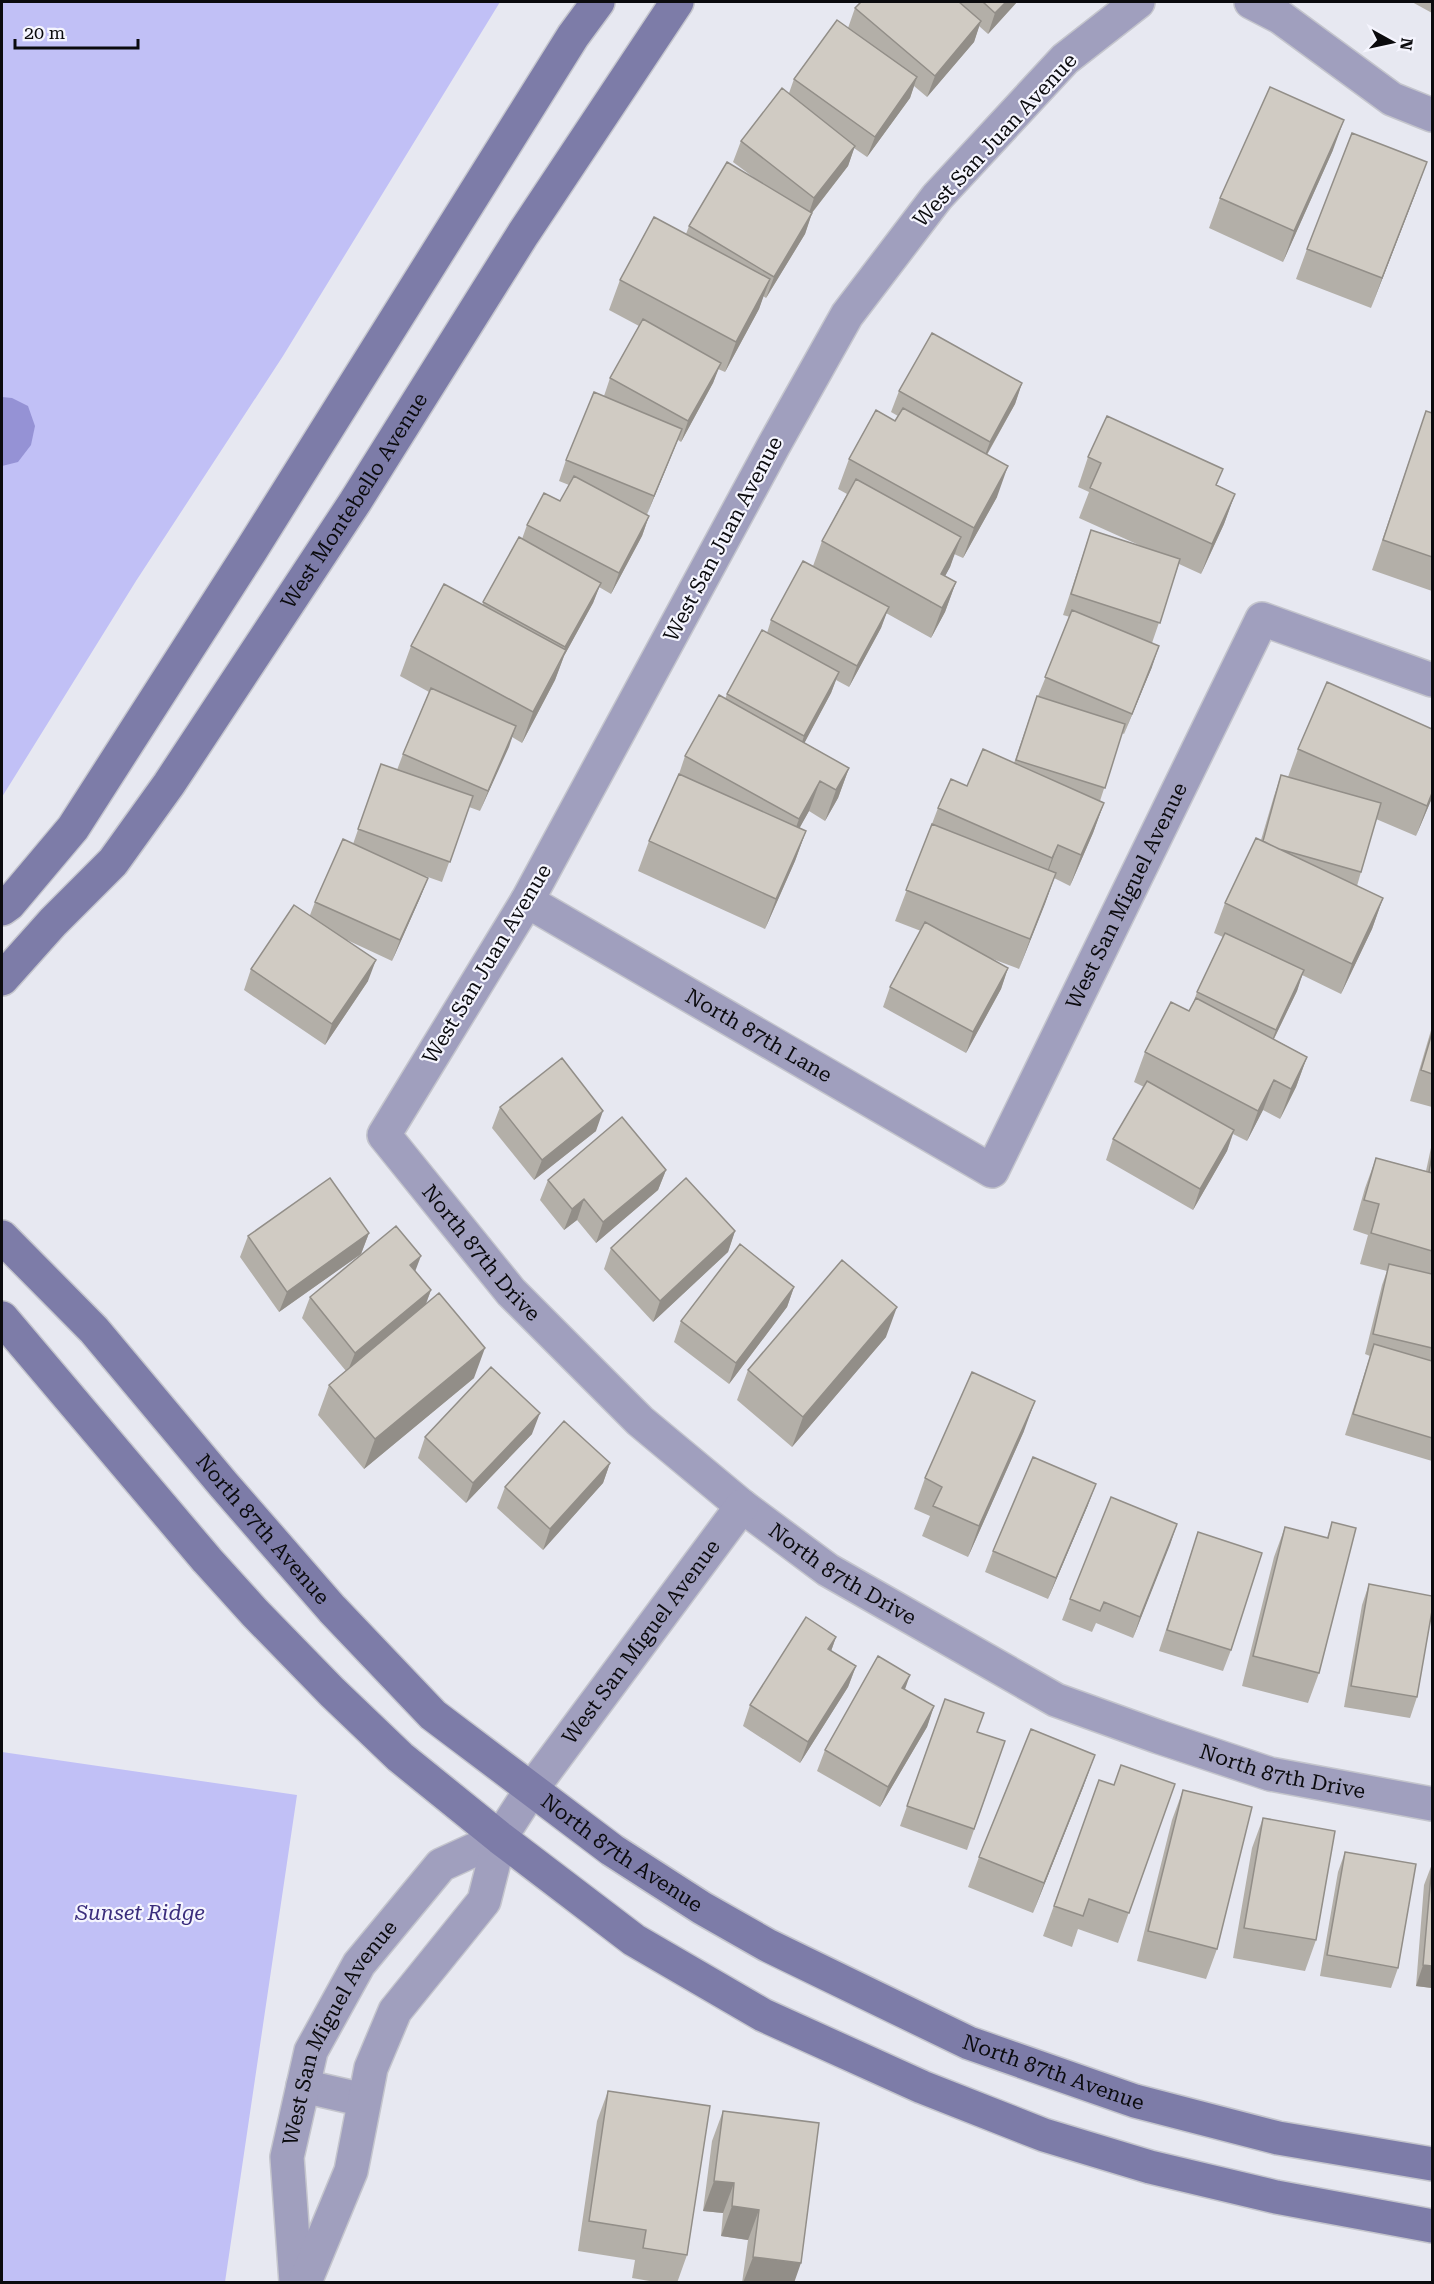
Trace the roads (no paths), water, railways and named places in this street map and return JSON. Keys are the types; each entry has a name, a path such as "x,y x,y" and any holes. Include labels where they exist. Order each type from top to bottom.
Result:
{"street":[{"path":"2,909 9,904 73,828 250,552 560,56 598,2"},
{"name":"West Montebello Avenue","path":"2,979 52,922 113,862 169,784 355,502 523,234 677,2"},
{"name":"West San Juan Avenue","path":"384,1135 527,901 768,455 847,315 937,197 1065,58 1138,2"},
{"path":"1251,2 1280,17 1392,99 1432,115"},
{"name":"West San Miguel Avenue","path":"992,1171 1262,619 1432,680"},
{"name":"North 87th Lane","path":"527,901 992,1171"},
{"name":"North 87th Drive","path":"384,1135 512,1292 640,1421 742,1506 828,1570 1056,1700 1270,1774 1432,1804"},
{"name":"North 87th Avenue","path":"2,1237 94,1330 223,1484 348,1625 434,1714 612,1850 702,1908 767,1945 969,2043 1135,2101 1278,2138 1432,2164"},
{"path":"2,1318 132,1474 255,1613 332,1692 400,1757 500,1838 634,1940 763,2015 922,2087 1044,2135 1150,2168 1276,2197 1432,2226"},
{"name":"West San Miguel Avenue","path":"305,2283 351,2171 371,2068 394,2011 484,1902 500,1838 531,1790 742,1506"},
{"name":"West San Miguel Avenue","path":"296,2283 287,2157 311,2051 359,1964 441,1865 500,1838"},
{"path":"303,2086 364,2100"}],"park label":[{"name":"Sunset Ridge","path":"140,1913"}]}
